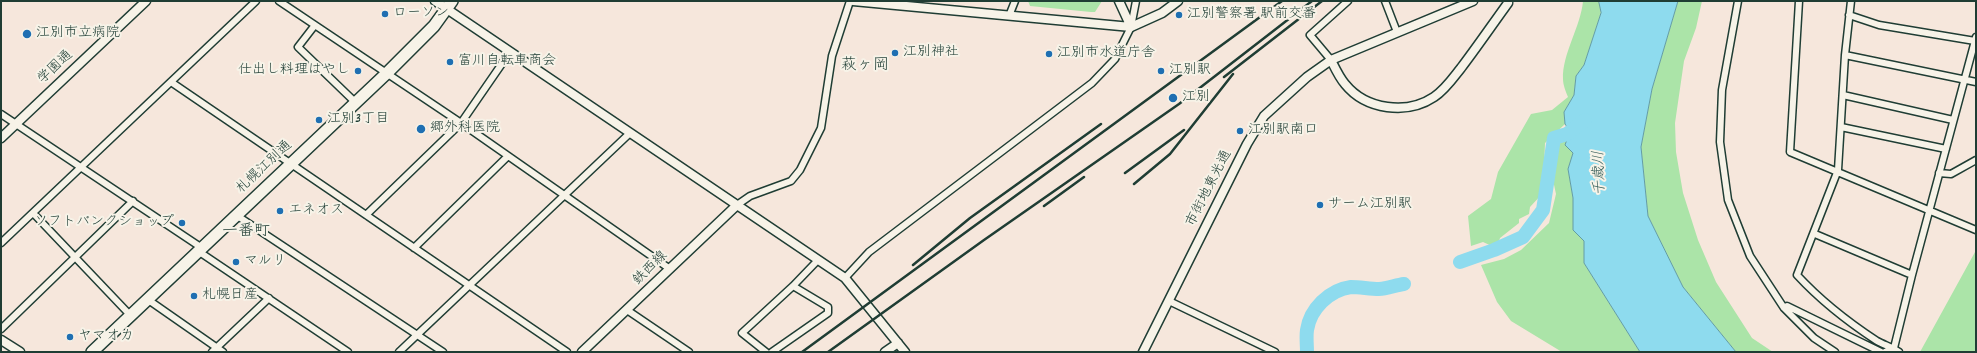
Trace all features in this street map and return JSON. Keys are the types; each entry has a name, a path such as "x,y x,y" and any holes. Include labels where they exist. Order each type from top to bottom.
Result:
{"highway":[{"name":"札幌江別通","path":"92,352 387,73 434,26 449,5"}],"street":[{"name":"学園通","path":"1,138 146,1"},
{"path":"1,243 82,168 256,1"},
{"path":"279,1 461,123 670,269"},
{"path":"435,1 449,5 510,52 845,278 905,352"},
{"path":"737,205 750,196 790,181 804,163 821,128 831,63 852,1 891,3 1131,27 1162,13 1178,1"},
{"path":"1009,16 1015,1"},
{"path":"1119,1 1131,27"},
{"path":"845,278 869,252 1092,83 1115,59 1131,27 1136,1"},
{"path":"1348,1 1310,35 1330,60 1345,84 1356,94 1373,104 1393,108 1415,105 1434,97 1448,85 1508,3"},
{"path":"1385,1 1397,32"},
{"name":"市街地東光通","path":"1143,352 1168,300 1264,116 1307,77 1330,60 1473,1"},
{"path":"1738,1 1722,90 1720,142 1728,200 1750,256 1784,308 1814,338 1835,352"},
{"path":"1799,1 1790,152 1838,170 1976,230"},
{"path":"1851,1 1845,55 1838,170 1815,234 1797,275 1817,297 1840,315 1879,342 1896,350"},
{"path":"1849,15 1879,25 1976,39 1912,275 1896,350"},
{"path":"315,25 298,47 355,102"},
{"path":"366,215 461,123 510,52"},
{"path":"1845,55 1976,82"},
{"path":"171,82 567,352"},
{"path":"1843,95 1954,120"},
{"path":"1,114 133,202 348,352"},
{"path":"1841,127 1946,149"},
{"path":"399,352 630,133"},
{"path":"414,248 508,156"},
{"path":"1939,173 1951,174 1976,160"},
{"path":"1,329 133,202"},
{"name":"鉄西線","path":"582,352 737,205"},
{"path":"33,213 131,316"},
{"path":"236,215 443,352"},
{"path":"1815,234 1912,275"},
{"path":"766,352 742,333 793,286 818,260"},
{"path":"772,352 828,313 828,307 793,286"},
{"path":"214,350 269,298"},
{"path":"147,299 214,350 223,352"},
{"path":"1168,300 1275,352"},
{"path":"1784,308 1786,306 1881,352"},
{"path":"627,310 689,352"},
{"path":"1,340 20,352"},
{"path":"885,352 898,343"},
{"path":"1885,352 1896,350"}],"green space":[{"path":"1028,1 1102,1 1095,12 1091,12 1030,6"},
{"path":"1583,1 1599,1 1601,13 1584,65 1576,76 1574,95 1564,112 1565,124 1545,143 1543,193 1530,207 1529,214 1519,219 1519,223 1500,238 1498,244 1494,247 1483,242 1471,246 1468,216 1491,199 1498,172 1531,114 1552,110 1568,97 1563,79 1563,69 1582,11"},
{"path":"1678,1 1702,1 1696,28 1684,61 1675,123 1676,152 1683,193 1698,240 1716,282 1752,338 1773,352 1736,352 1683,287 1648,216 1641,147 1652,89"},
{"path":"1568,136 1565,145 1573,153 1568,169 1573,198 1573,230 1584,241 1584,263 1640,352 1562,352 1511,321 1497,302 1481,265 1504,259 1521,250 1549,223 1556,194 1553,180 1554,165 1557,159 1556,139"},
{"path":"1975,252 1976,352 1920,352"}],"water":[{"name":"千歳川","path":"1599,1 1678,1 1652,89 1641,147 1648,216 1683,287 1736,352 1640,352 1584,263 1584,241 1573,230 1573,198 1568,169 1573,153 1565,145 1570,131 1565,124 1564,112 1574,95 1576,76 1584,65 1601,13"}],"waterway":[{"path":"1460,262 1494,250 1523,237 1543,210 1554,138 1567,134 1585,120"},
{"path":"1307,352 1307,333 1309,322 1316,308 1328,296 1351,287 1379,289 1404,284"}],"railway":[{"path":"802,352 1282,1"},
{"path":"828,352 984,240 1179,104 1312,1"},
{"path":"1224,77 1322,1"},
{"path":"1134,184 1170,154 1233,74"},
{"path":"913,265 970,218 1101,124"},
{"path":"1125,173 1184,130"},
{"path":"1044,206 1084,177"}],"place":[{"name":"ローソン","path":"385,14"},
{"name":"江別警察署 駅前交番","path":"1179,15"},
{"name":"江別市立病院","path":"27,34"},
{"name":"江別神社","path":"895,53"},
{"name":"江別市水道庁舎","path":"1049,54"},
{"name":"富川自転車商会","path":"450,62"},
{"name":"仕出し料理はやし","path":"358,71"},
{"name":"江別駅","path":"1161,71"},
{"name":"江別","path":"1173,98"},
{"name":"江別3丁目","path":"319,120"},
{"name":"郷外科医院","path":"421,129"},
{"name":"江別駅南口","path":"1240,131"},
{"name":"サーム江別駅","path":"1320,205"},
{"name":"エネオス","path":"280,211"},
{"name":"ソフトバンクショップ","path":"182,223"},
{"name":"マルリ","path":"236,262"},
{"name":"札幌日産","path":"194,296"},
{"name":"ヤマオカ","path":"70,337"}],"district":[{"name":"萩ヶ岡","path":"865,67"},
{"name":"一番町","path":"246,233"}]}
